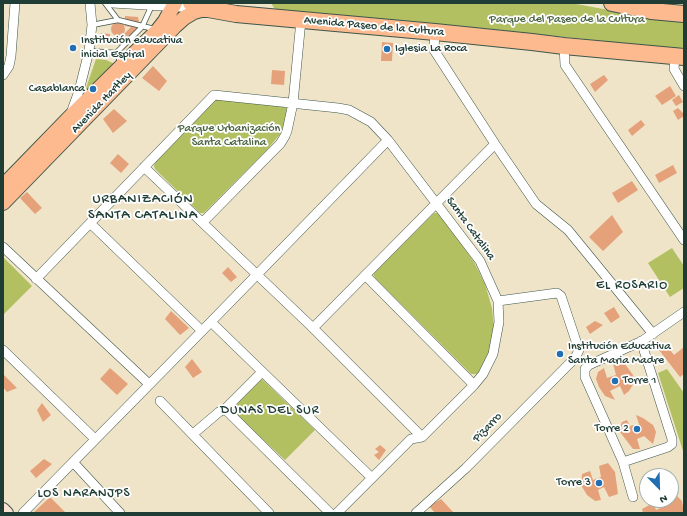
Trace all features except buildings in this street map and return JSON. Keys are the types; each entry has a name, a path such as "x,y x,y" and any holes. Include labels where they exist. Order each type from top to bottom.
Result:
{"highway":[{"path":"201,7 216,8 224,3"},
{"path":"263,3 268,11 275,16 283,18"},
{"path":"612,3 684,14"},
{"name":"Avenida Paseo de la Cultura","path":"201,7 236,14 436,32 679,57"}],"main road":[{"name":"Avenida Hartley","path":"3,186 69,118 120,59 158,30 175,5"},
{"name":"Avenida Hartley","path":"3,203 175,26 201,7"},
{"path":"3,509 7,513"}],"street":[{"path":"3,75 10,66 15,3"},
{"path":"69,118 80,91 89,51 92,25 90,3"},
{"name":"Avenida Paseo de la Cultura","path":"112,3 201,7"},
{"path":"203,222 280,144 287,131 293,103 301,20"},
{"path":"436,32 434,50 536,204 568,230 653,334"},
{"path":"564,46 565,65 684,240"},
{"path":"679,57 674,69 684,86"},
{"name":"Santa Catalina","path":"144,167 214,94 349,110 371,122 388,140 480,261 498,301 499,322 493,354 483,374 422,437 411,439 337,513"},
{"path":"24,513 388,140"},
{"path":"313,328 495,144"},
{"path":"36,279 144,167 313,328 422,437"},
{"path":"90,223 202,331"},
{"path":"3,247 149,384"},
{"path":"365,276 474,385"},
{"name":"Pizarro","path":"416,513 466,468 575,358 579,350 561,296 557,293 498,301"},
{"path":"633,497 623,462 585,378 585,369 589,365 641,341 684,312"},
{"path":"212,322 372,478"},
{"path":"623,462 668,447 672,444 672,439 641,341"},
{"path":"3,350 95,439"},
{"path":"193,434 219,412 225,409 262,372"},
{"path":"160,401 269,513"},
{"path":"225,409 330,513"},
{"path":"73,462 120,513"}],"lane":[{"path":"105,3 118,20"},
{"path":"89,51 120,59 142,27 152,5"},
{"path":"92,25 118,20 158,30"}],"green space":[{"name":"Parque del Paseo de la Cultura","path":"271,3 571,3 651,18 684,21 684,47 680,49 421,22 284,12 274,8"},
{"path":"96,59 106,60 115,64 87,93 85,91"},
{"name":"Parque Urbanización Santa Catalina","path":"219,98 284,107 287,109 287,117 281,133 266,151 204,213 200,213 155,169 154,166 155,162 213,101"},
{"path":"434,213 439,213 474,262 485,284 492,308 494,328 488,356 481,371 476,374 471,374 375,278 373,274"},
{"path":"672,248 684,266 684,288 670,297 648,263"},
{"path":"3,257 32,286 3,315"},
{"path":"667,369 684,393 684,454 658,373"},
{"path":"262,379 315,430 285,460 231,410"}],"place":[{"name":"Institución educativa inicial Espiral","path":"73,48"},
{"name":"Iglesia La Roca","path":"387,49"},
{"name":"Casablanca","path":"93,89"},
{"name":"Institución Educativa Santa Maria Madre","path":"560,354"},
{"name":"Torre 1","path":"615,381"},
{"name":"Torre 2","path":"637,429"},
{"name":"Torre 3","path":"599,483"}],"district":[{"name":"URBANIZACIÓN SANTA CATALINA","path":"143,208"},
{"name":"EL ROSARIO","path":"632,286"},
{"name":"DUNAS DEL SUR","path":"270,411"},
{"name":"LOS NARANJPS","path":"84,494"}]}
